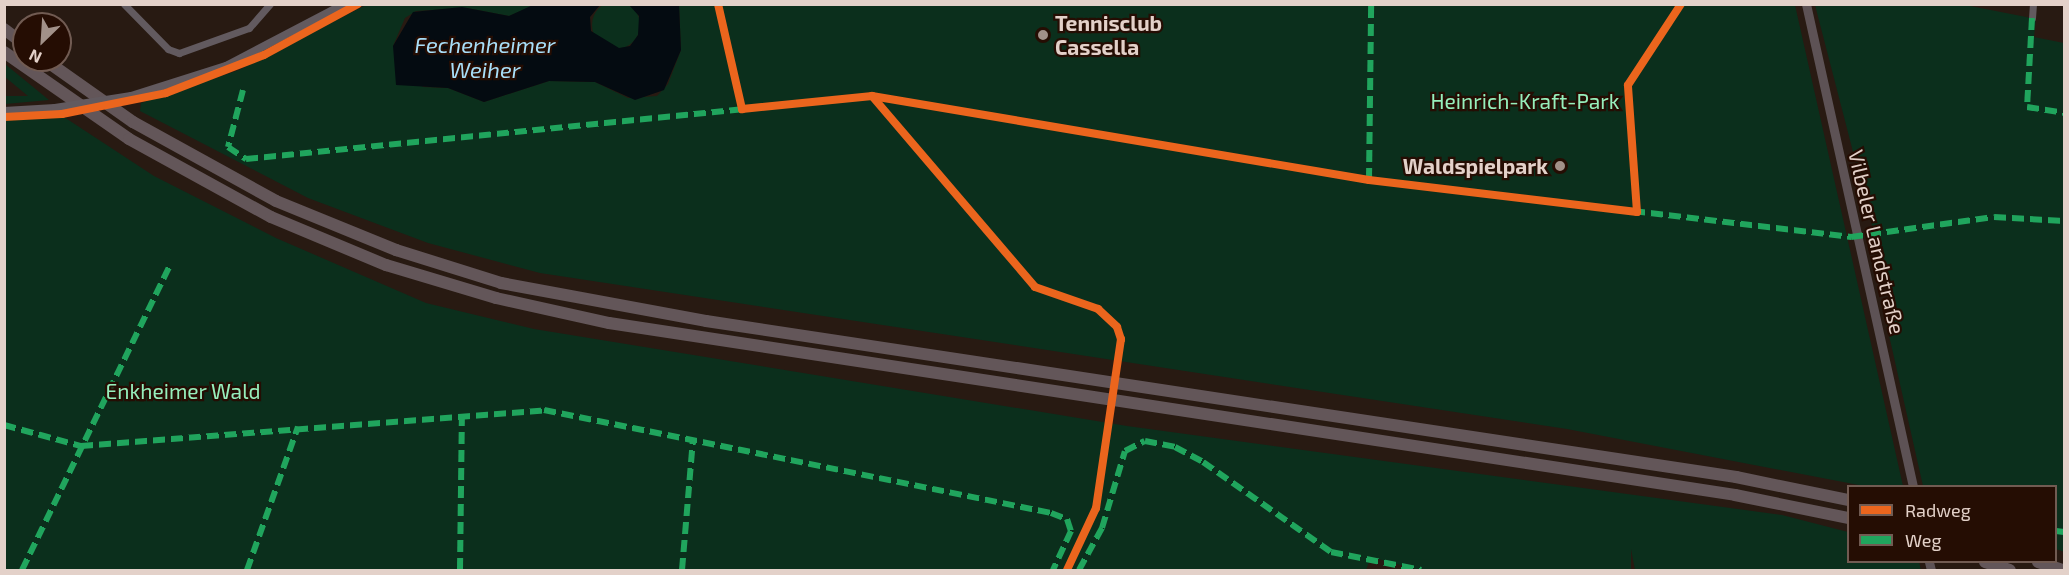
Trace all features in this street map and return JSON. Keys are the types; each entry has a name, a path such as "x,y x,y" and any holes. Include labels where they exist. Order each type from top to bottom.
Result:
{"highway":[{"path":"4,52 138,144 260,212 386,265 496,298 609,323 1735,495 1847,518"},
{"path":"62,72 133,122 276,201 396,250 501,283 706,321 1736,477 1847,500"},
{"path":"1991,563 2010,570"},
{"path":"2043,563 2062,570"}],"main road":[{"name":"Vilbeler Landstraße","path":"1806,4 1913,485"}],"street":[{"path":"124,4 168,49 179,53 249,28 270,4"},
{"path":"4,111 55,108 130,96 256,52 344,4"},
{"path":"2032,18 2033,4"}],"green space":[{"path":"616,1 633,8 640,25 633,42 616,49 599,42 592,25 599,8"},
{"name":"Heinrich-Kraft-Park","path":"366,5 535,5 509,16 467,8 416,11 405,18 393,46 423,87 448,88 484,102 549,81 595,82 628,98 657,96 668,84 681,50 679,5 1795,5 1903,485 1859,485 1567,429 540,273 428,243 308,198 140,111 141,103 239,70"},
{"path":"1815,5 1965,5 2036,19 2034,37 2064,43 2064,552 2057,549 2057,485 1923,485 1884,313 1894,310"},
{"path":"4,64 49,100 5,104 5,96 28,96 5,77"},
{"name":"Enkheimer Wald","path":"64,117 154,176 276,238 426,303 534,329 1127,426 1782,515 1847,532 1847,563 1919,563 1921,570 1635,570 1631,549 1631,570 1419,570 1371,557 1366,570 5,570 5,119"}],"water":[{"name":"Fechenheimer Weiher","path":"535,4 600,5 590,17 591,31 619,48 630,46 638,35 639,16 629,5 679,5 681,50 664,90 635,100 595,82 549,81 484,102 448,88 396,85 393,46 413,12 462,7 509,16"}],"marked path":[{"path":"1369,180 1371,4"},
{"path":"2032,18 2027,107 2064,113"},
{"path":"243,90 228,147 246,159 745,109"},
{"path":"1633,211 1851,237 1994,217 2064,221"},
{"path":"22,570 171,263"},
{"path":"4,425 81,446 544,410 1051,513 1067,519 1071,531 1053,570"},
{"path":"460,570 462,413"},
{"path":"247,570 298,427"},
{"path":"682,570 693,439"},
{"path":"1079,570 1102,528 1125,451 1145,441 1175,447 1203,462 1331,552 1421,570"},
{"path":"2057,531 2064,532"}],"cycle path":[{"path":"4,117 62,114 166,93 264,55 358,4"},
{"path":"718,4 742,109 872,96 1369,180 1637,212 1628,85 1681,4"},
{"path":"872,96 1035,287 1098,309 1117,327 1121,339 1096,508 1067,570"}],"place":[{"name":"Tennisclub Cassella","path":"1043,35"},
{"name":"Waldspielpark","path":"1560,166"}]}
